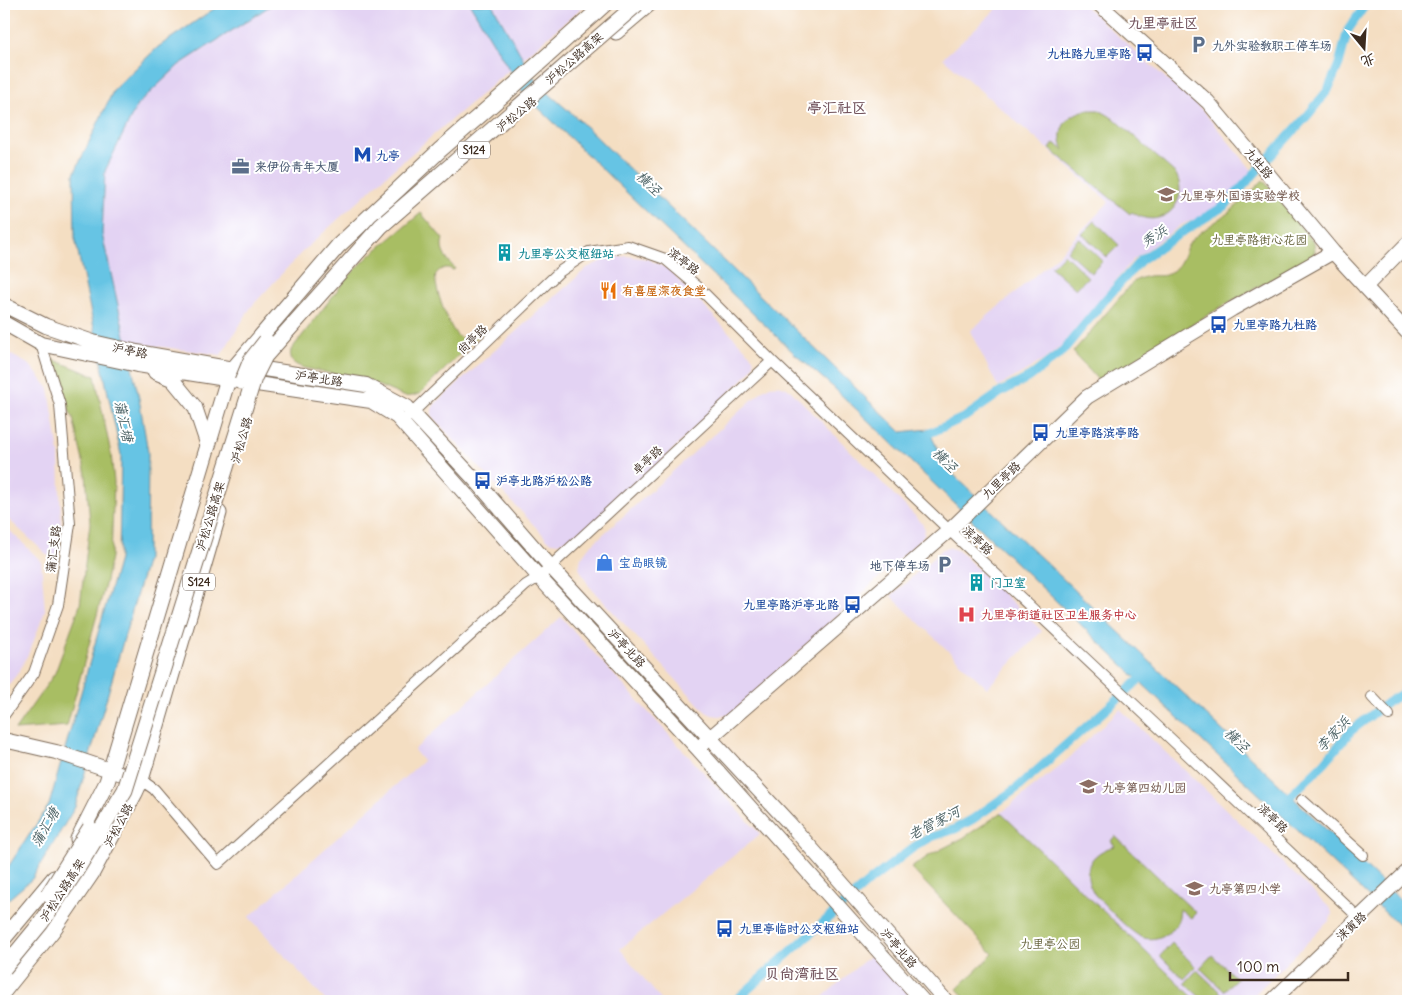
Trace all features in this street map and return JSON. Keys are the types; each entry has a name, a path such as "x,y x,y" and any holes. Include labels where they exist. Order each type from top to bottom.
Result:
{"main road":[{"name":"沪松公路","path":"4,938 65,865 107,782 230,374 338,246 440,150 605,4"},
{"name":"沪松公路高架","path":"4,956 36,915 117,786 141,715 244,376 251,360 259,348 378,218 622,4"},
{"name":"沪松公路高架","path":"4,968 41,923 74,874 125,790 254,378 265,356 381,226 637,4"},
{"name":"沪松公路","path":"4,991 53,930 92,873 141,780 257,384 264,369 357,257 459,163 527,104 557,82 649,4"}],"street":[{"name":"九杜路","path":"1099,4 1208,102 1333,252 1408,333"},
{"path":"1365,287 1408,243"},
{"name":"滨亭路","path":"559,272 589,252 628,246 665,259 697,286 772,361 1359,918"},
{"name":"九里亭路","path":"698,749 950,530 1087,397 1232,309 1333,252"},
{"name":"尚亭路","path":"407,418 559,272"},
{"name":"沪亭路","path":"4,305 94,349"},
{"name":"沪亭路","path":"4,323 41,344 94,349 138,359 230,374 257,384"},
{"name":"蒲汇支路","path":"4,715 34,673 55,614 70,524 60,405 41,344"},
{"path":"138,359 172,379 195,407 208,446"},
{"name":"卓亭路","path":"141,780 154,789 218,864 526,585 539,576 772,361"},
{"name":"沪亭路","path":"230,374 264,369"},
{"name":"沪亭北路","path":"264,369 366,385 407,407 407,418 539,576 698,749 923,1001"},
{"name":"沪亭北路","path":"257,384 372,400 397,417 407,418 478,483 550,566 711,738 846,887 946,1001"},
{"path":"1372,697 1389,716"},
{"path":"4,740 56,752 141,780"},
{"path":"1302,800 1363,855"},
{"name":"涞寅路","path":"1272,1001 1408,871"}],"shaded area":[{"path":"273,4 586,4 389,173 301,253 251,307 221,355 126,342 102,234 105,171 137,105 179,65"},
{"name":"九里亭外国语实验学校","path":"1002,4 1082,4 1203,111 1252,170 1223,204 1205,215 1181,225 1133,260 1060,347 1044,360 998,387 970,331 1053,260 1109,202 943,58"},
{"path":"627,256 648,259 668,269 749,353 753,358 754,365 750,372 610,513 564,541 552,542 548,540 435,420 432,415 432,409 435,404 587,268 606,259"},
{"path":"4,351 30,365 49,389 59,453 61,529 56,563 4,515"},
{"path":"778,385 791,391 921,522 925,529 924,534 921,539 734,711 727,715 712,715 706,712 589,586 579,568 581,558 588,548 763,390 770,386"},
{"path":"4,525 41,561 45,611 31,648 19,672 4,690"},
{"name":"九里亭街道社区卫生服务中心","path":"948,547 959,551 1042,631 987,688 891,596 943,549"},
{"path":"561,617 760,834 620,949 662,1001 326,1001 249,917 423,761 414,750"},
{"name":"九亭第四小学","path":"1120,709 1331,909 1330,920 1248,1001 1197,1001 1001,813 1067,760"},
{"path":"873,953 916,1001 818,1001"}],"green space":[{"path":"1087,110 1099,110 1115,119 1176,174 1180,185 1179,195 1176,204 1170,212 1162,217 1153,219 1132,212 1130,214 1050,149 1054,143 1064,150 1061,136 1064,124 1073,115"},
{"name":"九里亭路街心花园","path":"1263,180 1314,243 1315,251 1312,257 1221,307 1099,381 1073,352 1132,283 1145,277 1166,275 1174,270 1191,241 1232,210"},
{"path":"421,213 443,239 443,252 455,269 443,268 436,274 437,288 443,309 452,328 461,338 480,334 421,393 412,396 403,396 368,381 304,368 293,362 290,359 291,350 346,279 368,257"},
{"path":"1095,221 1119,245 1107,257 1082,234"},
{"path":"1079,238 1103,261 1091,273 1067,251"},
{"path":"1064,254 1088,277 1076,289 1051,267"},
{"path":"44,356 95,376 111,454 114,482 111,557 67,726 15,730 55,673 80,605 90,523 86,474 73,418"},
{"name":"九里亭公园","path":"1001,813 1197,1001 968,1001 957,989 993,954 911,868 930,855 963,838"},
{"path":"1115,836 1196,913 1191,918 1180,909 1177,924 1173,930 1161,937 1144,938 1125,925 1095,895 1088,878 1090,864 1099,853 1115,846 1111,841"},
{"path":"1172,943 1196,967 1184,979 1160,956"},
{"path":"1212,955 1237,979 1224,991 1200,968"},
{"path":"1197,970 1222,994 1214,1001 1204,1001 1185,983"}],"water":[{"name":"蒲汇塘","path":"221,4 273,4 179,65 137,105 105,171 102,234 139,398 148,452 147,559 75,807 32,879 4,903 4,871 49,805 119,559 121,455 75,238 74,174 114,89 158,47"},
{"path":"470,4 492,4 537,83 579,120 901,432 928,429 945,464 955,476 1408,907 1408,934 1201,740 524,94"}],"waterway":[{"name":"秀浜","path":"919,438 967,416 1001,392 1030,377 1061,353 1141,260 1226,205 1308,115 1328,90 1339,64 1348,30 1366,4"},
{"name":"老管家河","path":"735,1001 871,880 914,847 931,837 955,829 973,819 1017,788 1147,673"},
{"name":"李家浜","path":"1283,803 1325,762 1351,731 1388,702 1408,690"}],"place":[{"name":"九外实验教职工停车场","path":"1198,45"},
{"name":"九杜路九里亭路","path":"1145,53"},
{"name":"九亭","path":"362,155"},
{"name":"来伊份青年大厦","path":"241,166"},
{"name":"九里亭外国语实验学校","path":"1166,195"},
{"name":"九里亭公交枢纽站","path":"504,253"},
{"name":"有喜屋深夜食堂","path":"608,290"},
{"name":"九里亭路九杜路","path":"1219,324"},
{"name":"九里亭路滨亭路","path":"1041,432"},
{"name":"沪亭北路沪松公路","path":"482,480"},
{"name":"宝岛眼镜","path":"605,562"},
{"name":"地下停车场","path":"944,565"},
{"name":"门卫室","path":"976,582"},
{"name":"九里亭路沪亭北路","path":"853,604"},
{"name":"九里亭街道社区卫生服务中心","path":"967,614"},
{"name":"九亭第四幼儿园","path":"1088,787"},
{"name":"九亭第四小学","path":"1195,888"},
{"name":"九里亭临时公交枢纽站","path":"725,928"}],"district":[{"name":"九里亭社区","path":"1163,23"},
{"name":"亭汇社区","path":"837,107"},
{"name":"贝尚湾社区","path":"802,973"}],"water label":[{"name":"横泾","path":"649,183"},
{"name":"横泾","path":"945,460"},
{"name":"横泾","path":"1237,740"}]}
